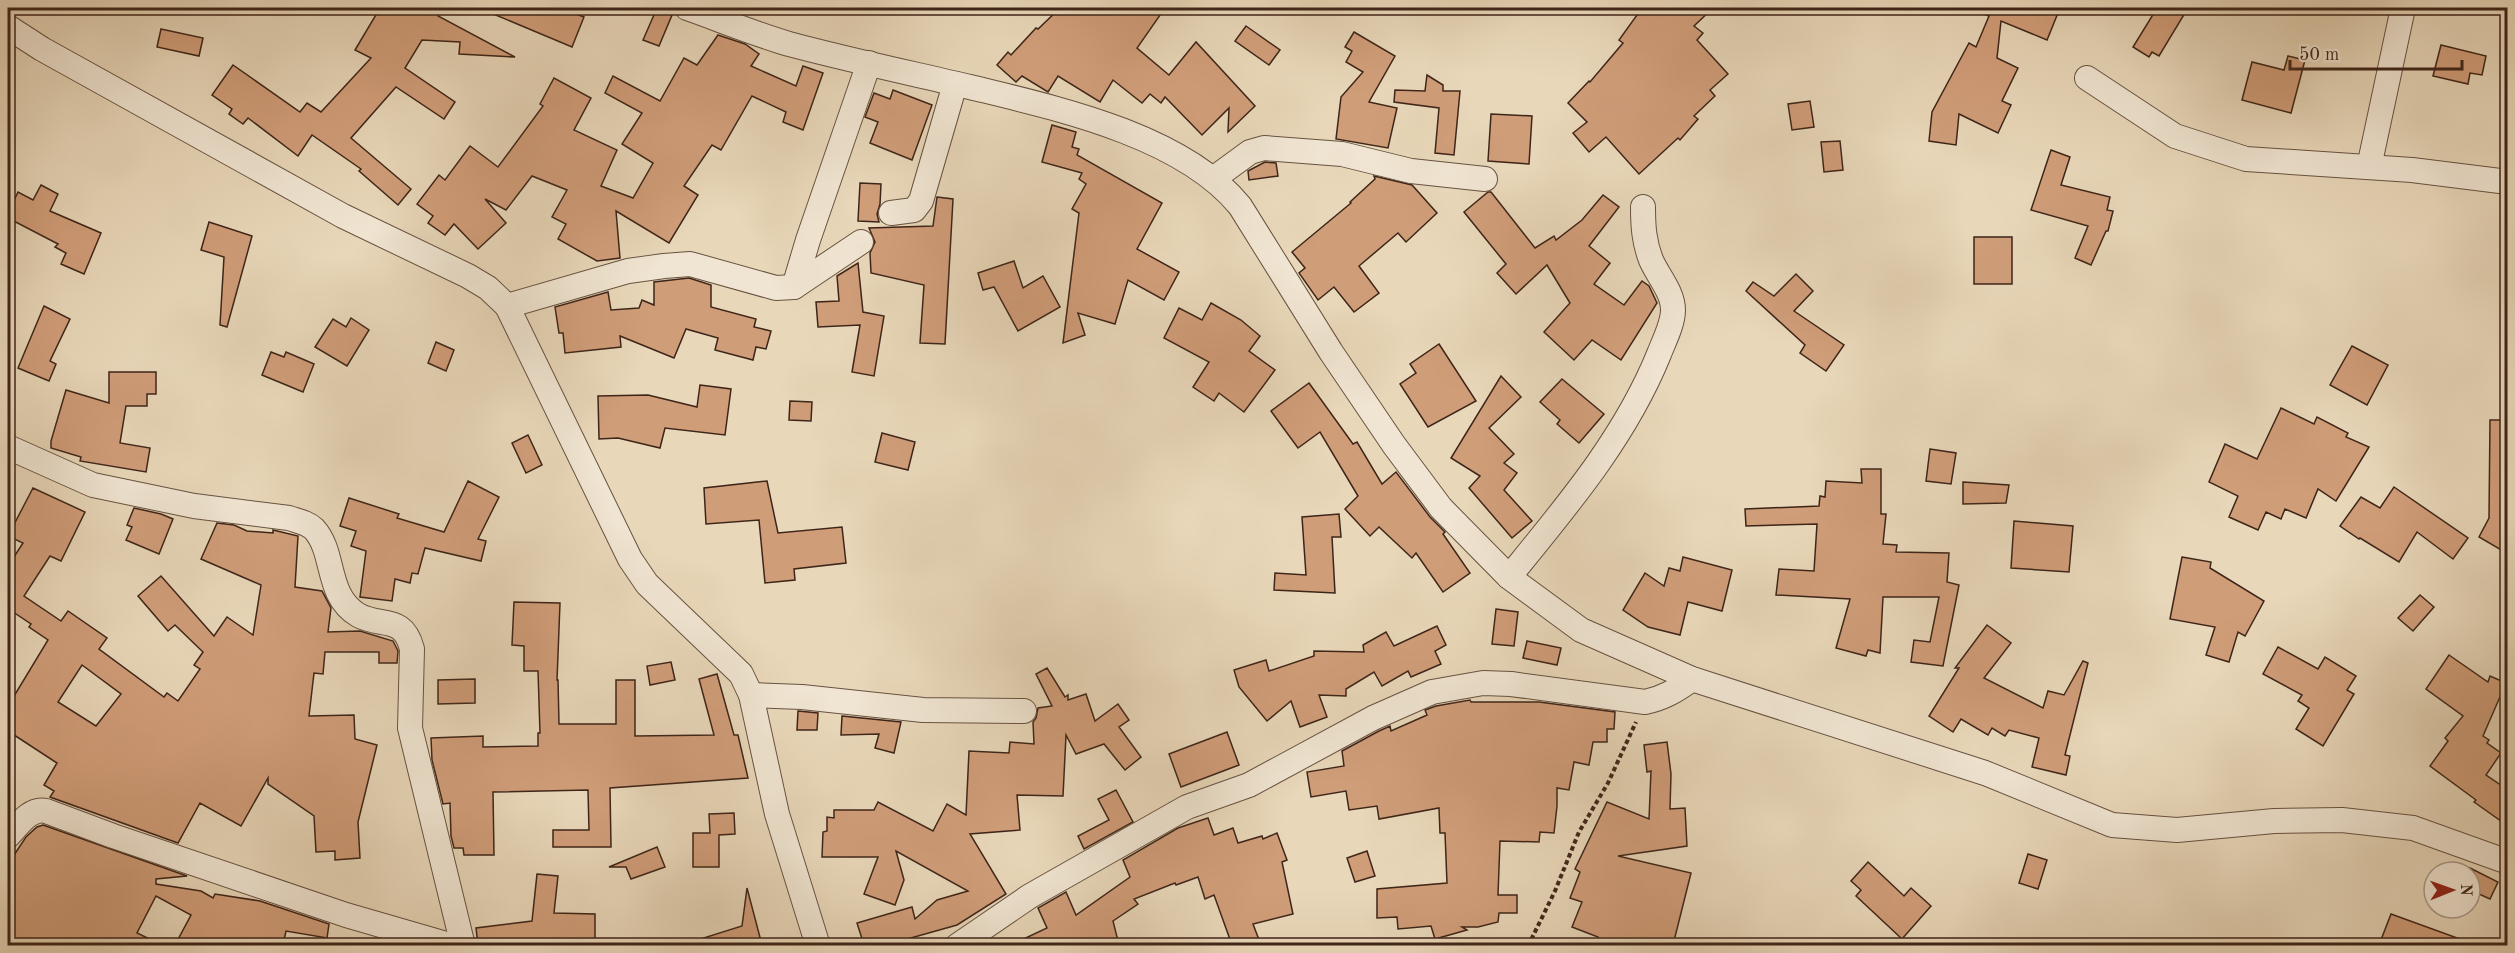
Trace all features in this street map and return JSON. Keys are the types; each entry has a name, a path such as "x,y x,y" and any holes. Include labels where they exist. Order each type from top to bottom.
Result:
{"street":[{"path":"687,8 788,43 1030,102 1146,138 1213,179 1240,206 1332,351 1441,508 1509,577 1581,630 1692,679 1985,773 2112,825 2176,830 2274,821 2342,820 2413,828 2508,862"},
{"path":"2369,167 2403,8"},
{"path":"8,27 42,49 343,216 468,276 488,288 507,306 630,559 648,584 741,674 751,695 777,814 818,945"},
{"path":"794,287 869,63"},
{"path":"2087,78 2175,136 2246,159 2369,167 2508,182"},
{"path":"891,213 914,210 921,201 955,84"},
{"path":"1213,179 1250,152 1264,148 1342,153 1412,171 1485,179"},
{"path":"1509,577 1611,447 1652,372 1667,333 1673,310 1665,285 1652,262 1643,237 1643,207"},
{"path":"507,306 628,271 673,265 690,264 776,288 794,287 861,242"},
{"path":"8,447 93,485 194,506 289,518 303,522 314,529 322,543 333,582 346,605 358,615 390,623 403,630 409,639 412,649 410,728 463,945"},
{"path":"957,945 1030,896 1187,807 1249,785 1373,718 1432,692 1483,683 1511,684 1645,702 1676,691 1692,679"},
{"path":"751,695 802,697 923,710 1024,711"},
{"path":"8,836 31,813 46,811 112,836 346,915 453,945"}],"path":[{"path":"1528,945 1555,891 1579,832 1608,783 1645,702"}],"building":[{"path":"380,8 442,8 438,16 515,57 459,54 460,42 422,40 405,68 455,102 444,119 396,87 351,138 411,189 398,205 359,171 361,169 312,135 298,156 248,118 243,124 229,114 232,109 212,95 233,65 300,112 307,103 321,112 371,58 355,50"},
{"path":"479,8 579,8 576,14 584,17 572,47"},
{"path":"657,8 672,15 659,46 643,40"},
{"path":"1060,8 1165,8 1137,48 1169,75 1196,42 1255,106 1228,132 1229,108 1202,135 1165,97 1161,103 1150,94 1142,103 1113,80 1100,102 1058,76 1048,92 1022,76 1016,82 997,65 1008,52 1011,55 1036,28 1038,29"},
{"path":"1642,8 1713,8 1694,26 1703,33 1697,40 1728,74 1710,90 1715,96 1694,116 1698,119 1680,140 1678,138 1639,174 1606,137 1589,152 1573,133 1587,122 1568,103 1590,82 1623,43 1619,40"},
{"path":"1969,8 2060,8 2047,40 2001,21 1997,58 2018,68 2002,101 2011,105 1998,133 1959,114 1956,145 1929,141 1932,112 1969,43 1976,47 1989,16"},
{"path":"2157,8 2188,8 2159,56 2152,52 2149,57 2133,47"},
{"path":"1246,26 1280,50 1269,65 1235,41"},
{"path":"161,29 203,38 199,56 157,47"},
{"path":"1354,32 1395,56 1369,102 1397,108 1388,148 1336,139 1341,97 1363,72 1346,62 1352,51 1345,47"},
{"path":"718,35 745,44 759,54 751,66 796,86 803,66 823,73 803,130 783,122 786,112 752,96 721,150 712,145 684,186 698,195 669,243 616,211 620,258 597,261 558,239 566,224 552,217 567,190 532,176 506,210 485,199 506,223 478,249 454,224 445,235 428,223 433,216 417,204 439,175 445,180 470,146 498,167 543,106 540,104 554,78 591,98 574,130 617,150 601,186 633,198 653,163 622,144 642,113 605,93 613,76 660,101 684,58 697,65"},
{"path":"2441,45 2486,56 2482,75 2470,73 2468,84 2433,76"},
{"path":"2288,56 2305,60 2291,113 2242,100 2252,62 2284,70"},
{"path":"1427,75 1443,85 1443,91 1460,91 1454,155 1435,153 1439,108 1394,102 1395,90 1425,91"},
{"path":"893,90 932,105 912,160 870,143 878,122 865,117 874,93 890,99"},
{"path":"1810,101 1814,127 1792,130 1788,104"},
{"path":"1491,114 1532,116 1529,164 1488,161"},
{"path":"1052,125 1076,132 1072,147 1079,149 1077,155 1162,203 1137,249 1179,272 1164,300 1128,280 1115,324 1078,313 1085,335 1063,343 1079,213 1072,209 1086,184 1079,179 1082,173 1042,162"},
{"path":"1840,141 1843,170 1824,172 1821,142"},
{"path":"2051,150 2070,157 2061,185 2110,197 2107,210 2113,211 2108,231 2091,265 2075,258 2088,226 2031,210"},
{"path":"1265,162 1276,163 1278,176 1249,180 1248,171"},
{"path":"1374,176 1412,185 1437,213 1406,242 1398,233 1359,266 1379,293 1354,312 1334,287 1318,300 1299,273 1305,268 1292,252 1351,203 1375,179"},
{"path":"860,183 881,184 877,214 879,222 858,221"},
{"path":"41,185 58,194 50,211 101,233 84,274 61,264 66,253 55,247 58,244 8,218 18,192 33,200"},
{"path":"1491,192 1535,248 1554,236 1556,240 1582,220 1603,195 1619,207 1589,246 1610,263 1594,284 1624,305 1642,281 1649,286 1657,303 1621,360 1592,340 1574,360 1544,332 1570,303 1547,265 1516,294 1497,273 1506,264 1464,212"},
{"path":"937,197 953,199 945,344 920,343 924,285 871,273 870,253 875,242 869,228 933,226"},
{"path":"209,222 252,236 227,327 220,325 224,257 201,250"},
{"path":"1974,237 2012,237 2012,284 1974,284"},
{"path":"1014,261 1023,288 1043,276 1060,307 1018,331 994,287 983,290 978,273"},
{"path":"858,263 863,312 884,316 874,376 852,372 860,325 818,327 816,302 839,301 837,276"},
{"path":"1796,274 1813,291 1794,311 1844,345 1826,371 1800,353 1805,345 1746,291 1753,282 1774,296"},
{"path":"689,278 711,285 711,307 756,319 754,327 771,331 766,349 756,347 753,360 715,350 718,338 686,329 674,358 620,336 621,347 565,353 563,333 559,333 555,307 608,292 611,310 639,308 642,300 654,305 654,282"},
{"path":"1211,303 1241,320 1260,336 1249,351 1275,370 1244,412 1219,393 1214,401 1193,387 1209,362 1164,338 1179,308 1202,320"},
{"path":"44,306 70,319 50,361 56,364 49,381 18,368"},
{"path":"351,318 369,330 347,366 315,347 333,319 346,327"},
{"path":"436,342 454,350 446,371 428,363"},
{"path":"1439,344 1476,401 1428,427 1400,384 1416,373 1410,364"},
{"path":"2352,346 2388,365 2367,405 2330,385"},
{"path":"271,352 284,357 286,352 314,364 303,392 262,375"},
{"path":"109,372 156,372 156,394 147,394 147,406 126,406 120,443 150,448 146,472 80,461 81,457 51,448 66,390 109,403"},
{"path":"1501,376 1521,397 1489,428 1514,454 1504,463 1517,473 1504,490 1532,521 1512,538 1469,488 1480,476 1451,458"},
{"path":"1562,379 1604,414 1579,443 1557,424 1560,420 1540,402"},
{"path":"1309,383 1353,444 1357,442 1382,484 1396,472 1430,517 1445,532 1443,534 1470,573 1443,592 1416,553 1412,558 1379,527 1370,536 1345,509 1358,496 1320,432 1298,448 1271,411"},
{"path":"700,385 731,389 725,435 665,428 660,448 618,438 599,439 598,396 648,395 697,407"},
{"path":"790,401 812,402 811,421 789,420"},
{"path":"2281,408 2314,424 2317,417 2348,433 2346,437 2369,447 2336,501 2318,489 2306,518 2285,509 2281,519 2266,512 2258,530 2229,517 2238,496 2209,482 2225,444 2257,459"},
{"path":"2490,420 2508,420 2508,554 2479,537 2489,518"},
{"path":"882,433 915,442 908,470 875,462"},
{"path":"528,435 542,465 526,473 512,443"},
{"path":"1930,449 1956,453 1951,484 1926,481"},
{"path":"1861,469 1881,469 1881,514 1886,514 1883,544 1897,545 1896,552 1949,553 1947,582 1959,585 1943,666 1911,662 1914,640 1930,642 1939,597 1883,597 1880,653 1868,650 1866,656 1836,648 1850,599 1776,595 1779,569 1814,571 1817,524 1746,526 1745,509 1819,506 1820,496 1825,497 1826,481 1862,483"},
{"path":"468,481 499,497 478,539 486,541 481,561 425,548 418,574 412,573 410,583 395,579 392,601 360,597 366,551 351,546 356,531 340,526 349,498 399,514 397,518 444,532"},
{"path":"767,481 778,533 842,527 846,563 794,569 795,580 765,583 759,520 706,524 704,488"},
{"path":"1963,482 2009,485 2006,503 1963,504"},
{"path":"2394,487 2468,538 2453,559 2417,532 2399,562 2340,526 2361,497 2380,508"},
{"path":"33,488 85,512 61,561 50,556 24,596 61,621 68,611 107,638 99,649 164,697 167,693 178,701 200,669 194,665 203,652 175,625 168,631 138,596 161,576 214,636 227,617 253,635 261,585 201,559 217,523 234,525 247,531 273,533 273,530 298,536 295,587 322,591 331,608 328,632 360,631 393,641 398,651 397,663 379,663 379,652 325,652 323,674 314,673 309,716 354,715 355,739 377,745 358,822 360,858 335,860 335,851 316,852 314,816 268,784 268,778 241,826 200,803 178,843 50,797 54,791 44,785 57,763 8,731 8,706 48,640 29,627 31,624 13,612 8,620 8,566 23,543 8,536","holes":["82,665 121,694 96,726 58,702"]},
{"path":"134,508 173,519 159,554 126,540 132,527 127,525"},
{"path":"1339,514 1341,537 1332,537 1335,593 1274,590 1275,573 1306,575 1302,517"},
{"path":"2014,521 2073,526 2069,572 2011,568"},
{"path":"1683,557 1732,570 1722,611 1688,602 1680,635 1648,627 1623,610 1645,573 1664,586 1669,568 1680,571"},
{"path":"2182,557 2211,562 2210,568 2264,601 2245,636 2238,632 2229,662 2206,655 2215,627 2170,619"},
{"path":"2420,595 2434,607 2413,631 2398,618"},
{"path":"514,602 560,603 557,680 559,724 616,724 616,680 635,680 635,736 714,735 699,679 717,674 734,735 738,735 748,778 610,788 611,847 553,847 553,830 589,830 588,790 493,792 494,855 464,855 463,848 454,848 451,836 450,803 443,804 432,760 431,738 483,736 483,747 538,746 538,733 540,733 538,671 524,671 524,646 512,645"},
{"path":"1496,609 1518,612 1514,646 1492,644"},
{"path":"1987,625 2011,643 1984,678 2043,708 2048,691 2064,695 2083,661 2088,663 2065,755 2070,756 2066,775 2032,767 2039,738 2009,730 2005,736 1992,728 1988,735 1961,719 1953,732 1929,716 1959,668 1955,668"},
{"path":"1437,626 1446,645 1435,651 1441,664 1411,677 1408,671 1382,686 1374,672 1346,689 1346,696 1319,695 1327,717 1300,727 1291,701 1267,721 1239,687 1234,670 1266,660 1269,671 1314,656 1314,651 1364,652 1363,645 1386,632 1394,646"},
{"path":"1527,641 1561,648 1557,665 1523,658"},
{"path":"2278,647 2318,669 2325,657 2356,676 2347,690 2354,694 2323,746 2296,729 2309,708 2298,701 2302,695 2263,674"},
{"path":"2449,655 2488,682 2490,676 2506,683 2483,736 2489,740 2487,743 2501,753 2486,775 2508,790 2508,826 2430,766 2448,741 2445,738 2463,716 2426,689"},
{"path":"671,662 675,680 650,685 647,666"},
{"path":"1047,668 1065,697 1068,695 1068,700 1086,694 1095,721 1118,704 1129,720 1119,727 1141,757 1125,770 1104,744 1076,754 1066,735 1063,796 1017,795 1020,830 970,834 1006,894 957,925 886,945 864,945 857,923 912,907 915,919 937,900 968,891 896,851 904,880 895,905 864,894 878,857 822,857 823,832 827,831 827,817 834,818 834,810 874,810 878,802 933,831 947,804 966,815 969,751 1009,753 1010,742 1034,744 1033,722 1038,708 1052,706 1036,674"},
{"path":"475,679 475,703 438,704 438,680"},
{"path":"1470,700 1471,702 1539,702 1615,712 1614,729 1607,729 1607,742 1593,742 1589,765 1574,762 1569,790 1557,788 1554,833 1540,832 1539,842 1500,841 1498,895 1517,895 1517,913 1499,913 1498,922 1478,927 1462,927 1467,930 1435,939 1431,926 1398,929 1397,917 1377,918 1377,889 1447,883 1445,833 1440,833 1439,808 1379,819 1377,806 1349,810 1346,791 1311,797 1307,772 1344,766 1342,751 1379,731 1390,726 1391,731 1427,715 1425,710 1436,706"},
{"path":"798,711 818,713 817,730 797,730"},
{"path":"842,716 901,722 894,753 875,748 879,734 841,735"},
{"path":"1227,732 1239,765 1181,787 1169,754"},
{"path":"1667,742 1671,774 1670,809 1685,808 1687,846 1618,856 1691,873 1673,945 1597,945 1598,937 1572,927 1582,902 1570,898 1580,872 1575,869 1607,802 1649,819 1651,771 1647,772 1644,745"},
{"path":"1116,790 1133,822 1084,849 1078,836 1109,820 1098,799"},
{"path":"734,813 735,834 719,835 719,867 693,867 693,833 710,833 709,814"},
{"path":"1208,818 1214,835 1233,828 1238,843 1262,836 1263,839 1277,833 1287,860 1282,862 1293,914 1253,924 1261,945 1232,945 1214,895 1205,899 1198,877 1176,885 1175,883 1134,899 1138,904 1113,921 1119,945 1011,945 1047,928 1038,908 1066,892 1076,915 1130,877 1123,860 1178,828"},
{"path":"43,825 187,876 156,879 156,884 201,891 213,898 215,894 260,901 329,924 327,938 286,931 283,945 175,945 191,915 156,896 137,933 162,945 8,945 8,864 26,837 37,827"},
{"path":"657,847 665,867 631,879 626,867 609,867"},
{"path":"1367,851 1375,876 1355,882 1347,858"},
{"path":"2028,854 2047,860 2038,889 2019,883"},
{"path":"1868,862 1904,896 1911,888 1931,906 1902,939 1856,896 1861,890 1851,881"},
{"path":"537,874 558,876 554,913 595,914 595,942 548,942 549,945 478,945 476,928 532,921"},
{"path":"2482,874 2498,882 2490,899 2482,895"},
{"path":"747,888 762,945 694,945 694,941 742,926"},
{"path":"2391,914 2471,943 2471,945 2379,945"}]}
